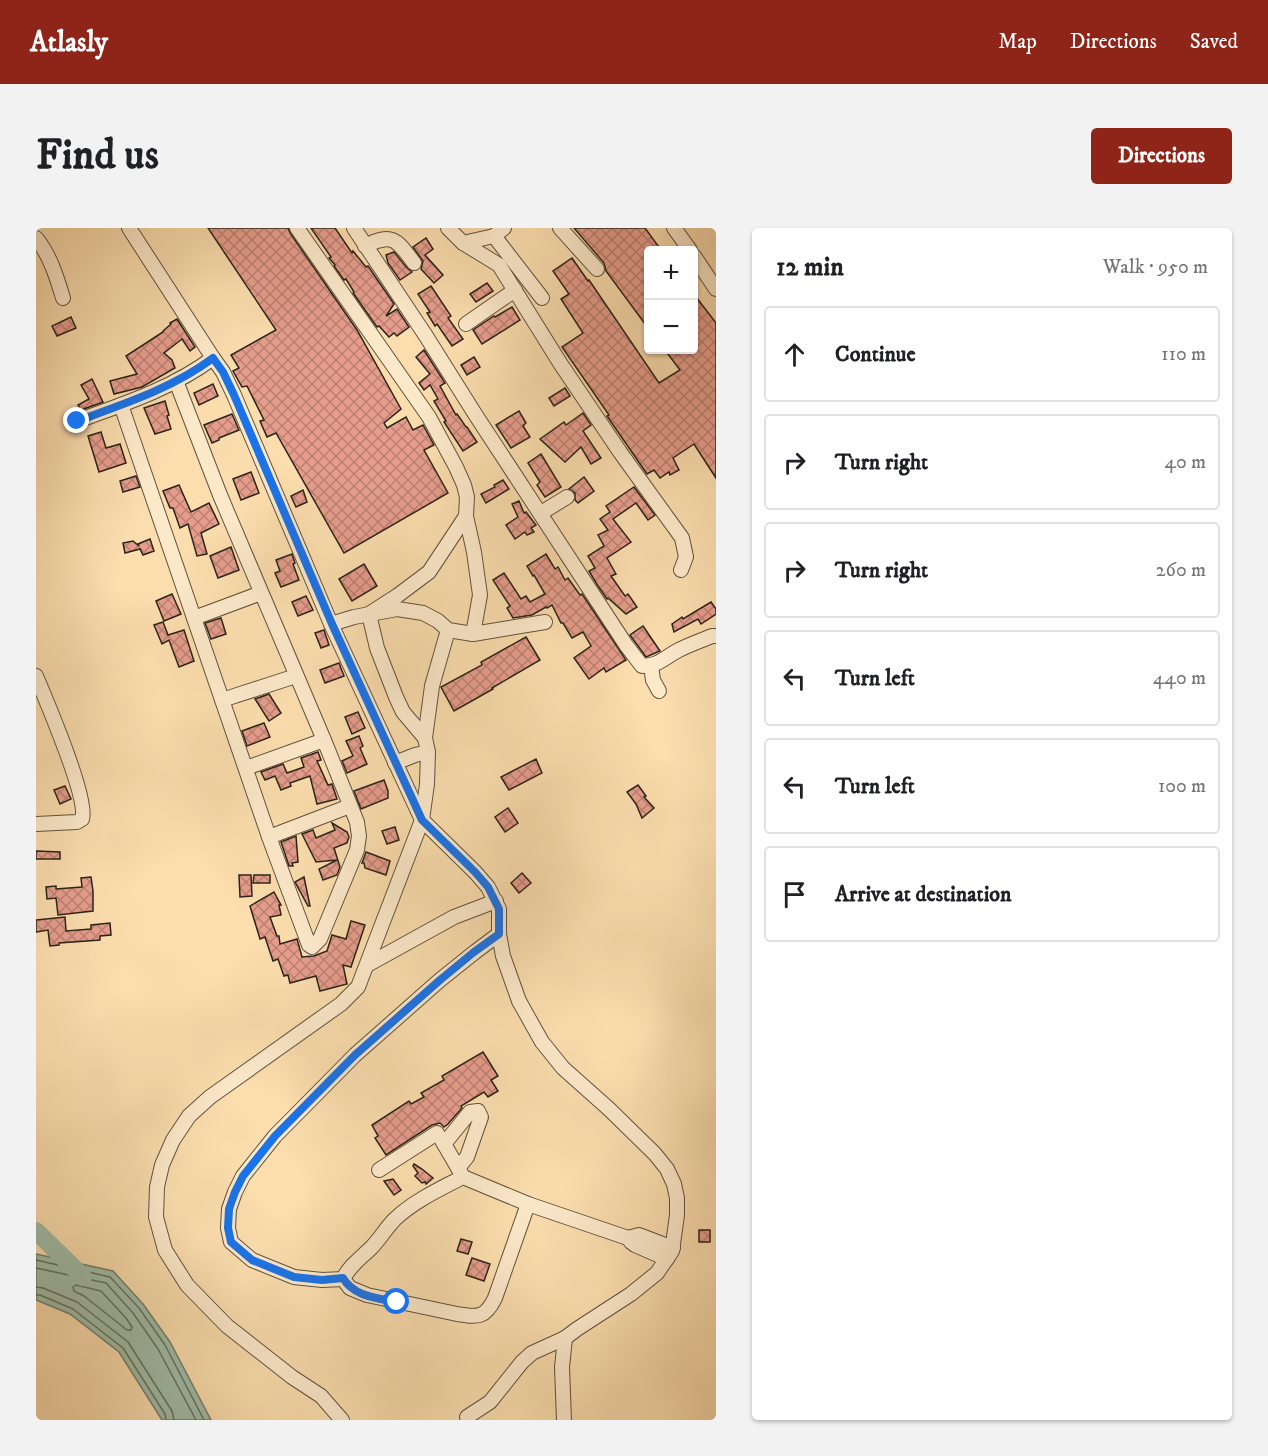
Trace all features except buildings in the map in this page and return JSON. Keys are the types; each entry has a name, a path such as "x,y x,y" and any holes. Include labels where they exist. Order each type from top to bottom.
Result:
{"street":[{"path":"129,228 223,372 332,624 422,820 475,872 496,901 499,909 499,934 503,956 519,1001 542,1042 563,1068 655,1154 667,1169 674,1184 677,1215 670,1253 657,1273 631,1294 565,1338 532,1353 490,1402 467,1417"},
{"path":"297,228 429,417 464,485 466,516 480,595 473,634"},
{"path":"354,228 626,645 642,666 657,664 677,651 716,636"},
{"path":"448,228 463,243 500,265 560,363 682,538 686,557 681,570"},
{"path":"560,228 597,269"},
{"path":"675,228 687,246"},
{"path":"463,243 493,232 542,298"},
{"path":"36,238 56,274 63,298"},
{"path":"365,246 377,240 394,240 400,244 414,263"},
{"path":"698,263 716,289"},
{"path":"466,324 515,290"},
{"path":"77,421 176,381 194,372 213,358"},
{"path":"121,405 269,837 309,945 312,947 320,939 357,850 358,829 324,740 220,495 176,381"},
{"path":"541,513 567,497"},
{"path":"369,614 429,572 466,516"},
{"path":"194,618 261,593"},
{"path":"332,624 354,617 397,609 423,613 438,621 448,630 473,634 545,622"},
{"path":"369,614 377,648 396,697 403,712 425,738"},
{"path":"342,1420 321,1396 292,1377 227,1326 187,1285 165,1250 156,1217 157,1187 162,1165 173,1140 189,1116 210,1097 341,1004 358,987 422,820 427,784 428,752 425,738 432,686 448,630"},
{"path":"651,666 653,680 659,691"},
{"path":"36,676 62,739 84,814 77,822 36,824"},
{"path":"222,700 296,676"},
{"path":"246,768 324,740"},
{"path":"394,763 428,752"},
{"path":"269,837 350,806"},
{"path":"367,964 454,917 496,901"},
{"path":"343,1278 322,1280 294,1277 252,1260 231,1242 228,1228 229,1209 235,1192 243,1176 275,1136 355,1055 440,980 499,934"},
{"path":"343,1278 348,1268 376,1243 397,1217 461,1172 481,1117 478,1112 470,1112 439,1135 379,1170"},
{"path":"439,1135 461,1172 528,1204 628,1238 639,1235 670,1253"},
{"path":"343,1278 350,1288 367,1295 456,1314 482,1315 490,1308 495,1298 528,1204"},
{"path":"564,1420 562,1367 565,1338"}],"water":[{"path":"36,1254 113,1271 143,1304 170,1342 211,1420 162,1420 119,1352 70,1314 36,1300"}],"waterway":[{"path":"36,1231 83,1277"}],"route":[{"path":"77,421 176,381 213,358 234,395 332,624 422,820 488,887 499,909 499,934 440,980 355,1055 275,1136 243,1176 229,1209 228,1228 231,1242 252,1260 294,1277 322,1280 343,1278 350,1288 357,1292 397,1302"}]}
